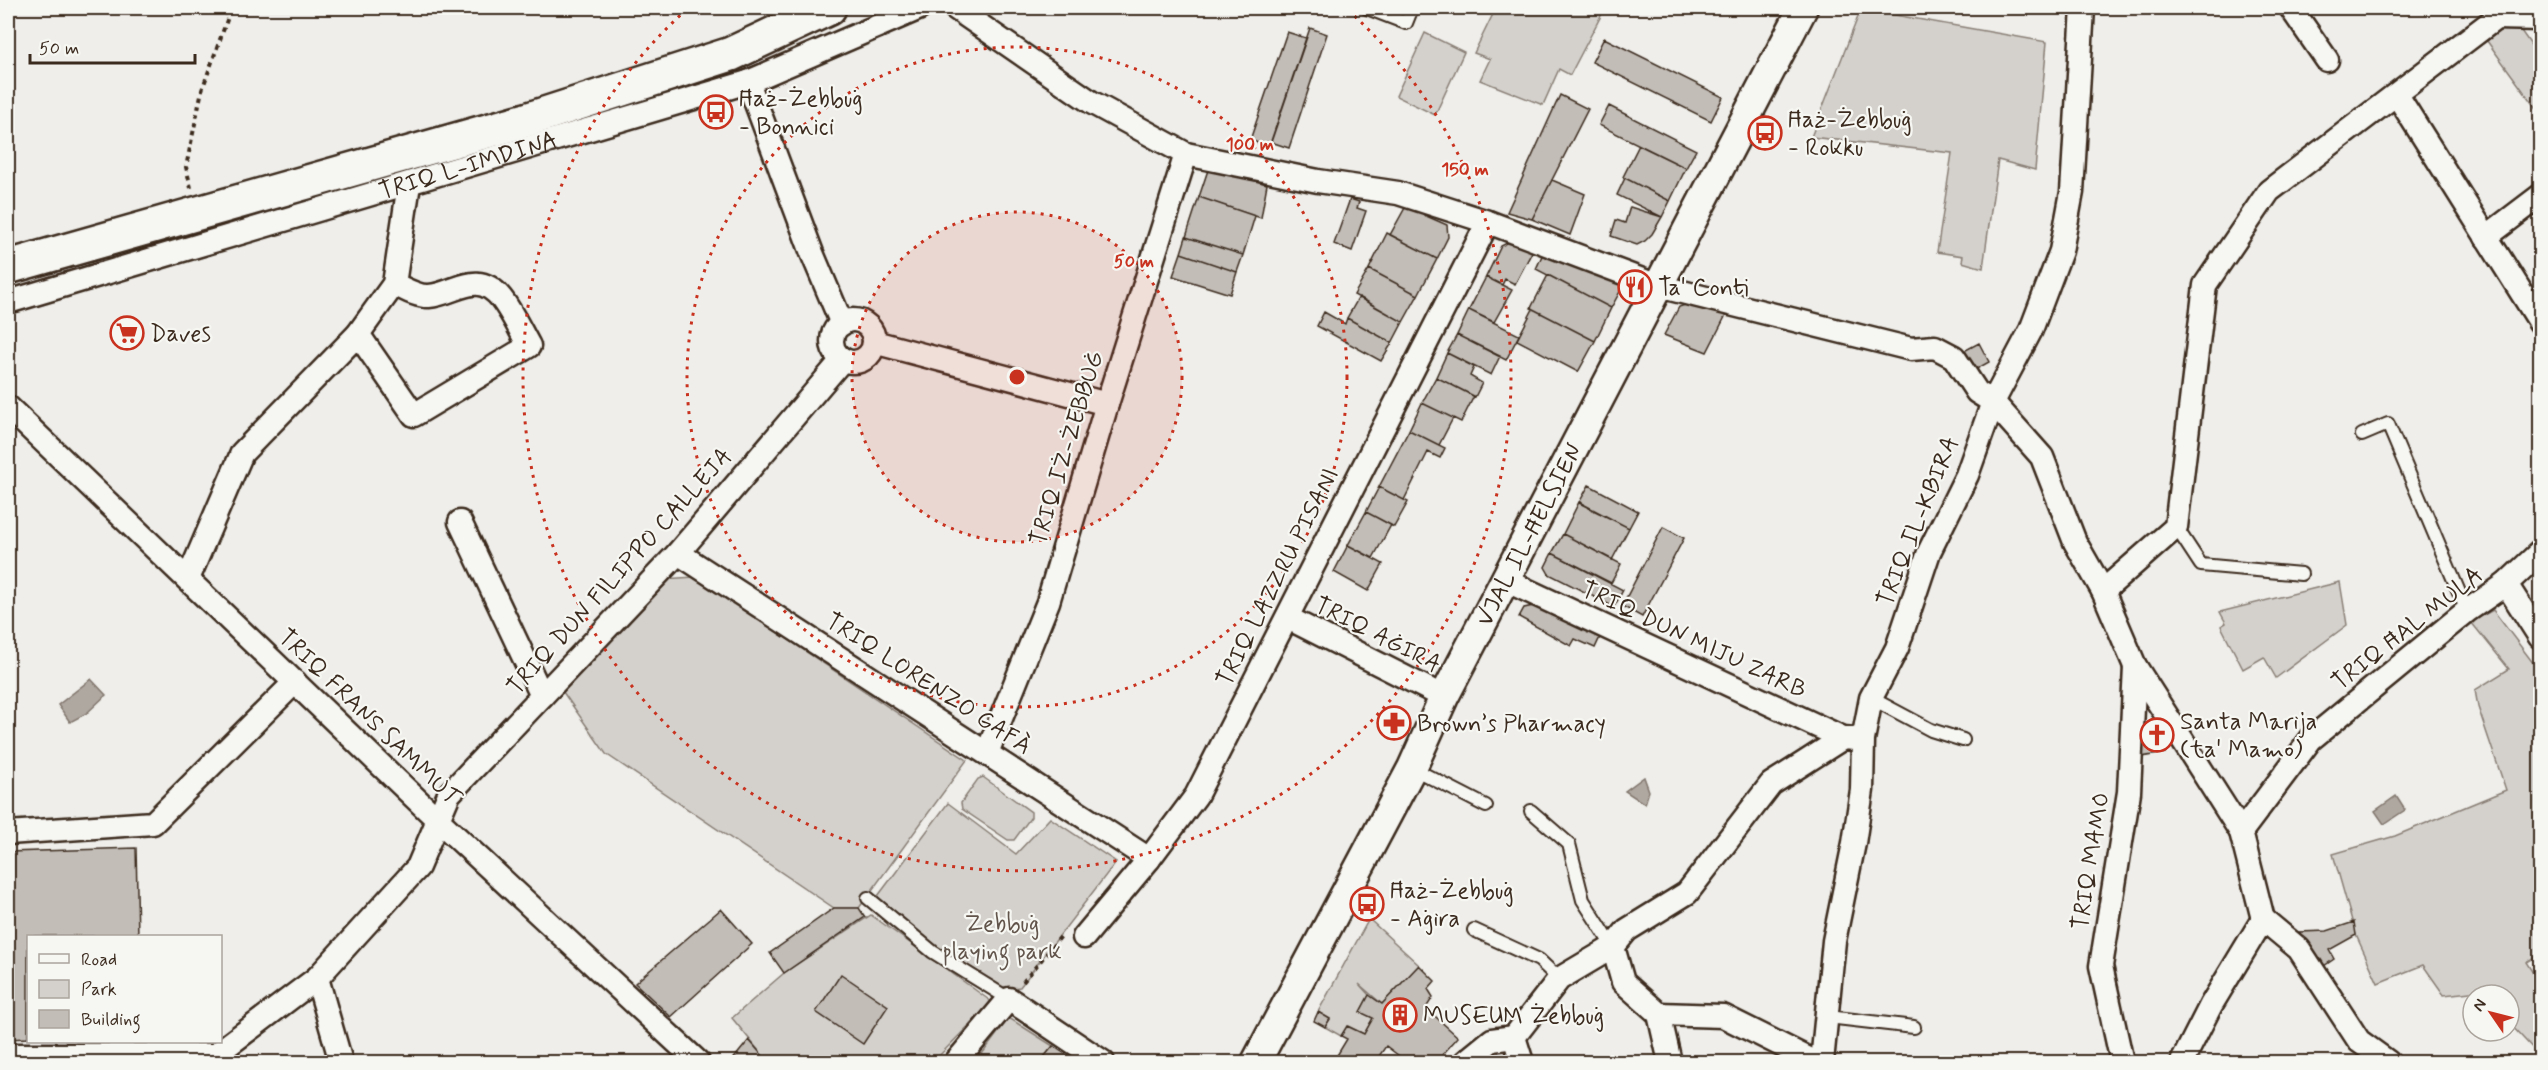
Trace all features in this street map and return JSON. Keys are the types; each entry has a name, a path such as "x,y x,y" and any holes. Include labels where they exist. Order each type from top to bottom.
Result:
{"highway":[{"name":"TRIQ L-IMDINA","path":"8,267 526,120 720,58 829,8"}],"street":[{"name":"TRIQ L-IMDINA","path":"8,302 748,82 920,8"},
{"name":"TRIQ MAMO","path":"955,8 1091,102 1186,154 1318,181 1398,193 1488,222 1658,286 1911,349 1935,347 1954,357 1977,392 1993,402 2042,457 2075,542 2103,591 2135,666 2241,832 2263,919"},
{"name":"VJAL IL-ĦELSIEN","path":"1256,1062 1412,768 1444,697 1803,8"},
{"name":"TRIQ IL-KBIRA","path":"1822,1062 1834,941 1862,790 1853,739 1897,648 1929,552 1967,475 1993,402 2031,330 2061,251 2072,192 2083,8"},
{"path":"2291,8 2327,60"},
{"path":"2103,591 2176,527 2205,285 2269,191 2397,95 2496,13 2541,19"},
{"path":"748,82 812,253 842,324"},
{"path":"2397,95 2541,322"},
{"name":"TRIQ IŻ-ŻEBBUĠ","path":"987,753 1048,602 1107,404 1186,154"},
{"path":"188,579 242,453 358,334 394,284 409,184"},
{"path":"2486,237 2541,196"},
{"name":"TRIQ LAZZRU PISANI","path":"1086,934 1149,859 1196,796 1488,222"},
{"path":"358,334 414,416 529,346 500,296 481,285 473,283 427,296 394,284"},
{"path":"855,320 870,329 874,342 872,349 862,360 855,362 837,355 832,342 833,335 842,324 855,320"},
{"path":"874,342 1107,404"},
{"name":"TRIQ DUN FILIPPO CALLEJA","path":"8,1055 215,1054 317,978 417,867 449,794 678,553 843,359"},
{"name":"TRIQ FRANS SAMMUT","path":"8,407 438,820 698,1062"},
{"path":"460,522 542,696"},
{"name":"TRIQ ĦAL MULA","path":"2241,832 2311,739 2467,611 2506,584 2541,552"},
{"name":"TRIQ LORENZO GAFÀ","path":"678,553 1149,859"},
{"name":"TRIQ DUN MIJU ZARB","path":"1505,580 1853,739"},
{"path":"2506,584 2541,637"},
{"name":"TRIQ AĠIRA","path":"1288,618 1444,697"},
{"name":"TRIQ MAMO","path":"2122,1062 2101,966 2129,792 2135,666"},
{"path":"8,833 153,823 295,682"},
{"path":"1465,1062 1492,1040 1514,1037 1559,979 1613,947 1627,930 1687,893 1771,784 1853,739"},
{"path":"2182,1062 2211,1005 2263,919 2299,949 2359,1041 2388,1062"},
{"path":"1613,947 1623,982 1659,1014 1670,1062"},
{"path":"317,978 341,1062"},
{"path":"956,1062 1009,999 1103,1062"},
{"path":"1659,1014 1723,1016 1815,1062"},
{"path":"1514,1037 1522,1062"}],"lane":[{"path":"1367,8 1406,23 1412,8"},
{"path":"2362,435 2388,424 2467,611"},
{"path":"2176,527 2201,565 2301,574"},
{"path":"1871,698 1931,730 1963,740"},
{"path":"1412,768 1486,806"},
{"path":"1531,811 1569,844 1583,900 1613,947"},
{"path":"868,898 933,952 1009,999"},
{"path":"1474,930 1539,960 1559,979"},
{"path":"1828,1017 1914,1027"}],"path":[{"path":"198,213 186,167 202,90 228,17 224,8"},
{"path":"1009,999 1067,929 1073,925 1086,934"}],"green space":[{"path":"1496,8 1605,8 1570,75 1559,69 1543,105 1480,80 1490,59 1474,53"},
{"path":"1861,9 2047,42 2035,170 1998,160 1983,268 1962,262 1963,256 1937,252 1952,153 1811,137"},
{"path":"2503,27 2519,28 2536,52 2540,48 2540,114 2487,41"},
{"path":"1425,33 1464,52 1435,115 1396,96"},
{"path":"695,577 967,760 859,908 834,908 606,754 563,692 663,579"},
{"path":"2340,582 2347,625 2276,678 2264,657 2243,669 2221,626 2226,623 2220,612"},
{"path":"2493,610 2540,672 2540,954 2526,962 2540,984 2540,1056 2521,1036 2521,983 2461,983 2461,993 2444,995 2423,965 2378,983 2356,935 2333,854 2395,836 2506,790 2478,707 2475,690 2509,669 2471,622"},
{"path":"983,777 1031,812 1031,817 1014,840 1008,840 962,809 961,803 978,779"},
{"name":"Żebbuġ playing park","path":"948,803 1016,854 1050,818 1116,862 1020,987 1002,989 932,947 875,900"},
{"path":"871,915 992,1002 933,1062 768,1062 732,1018 784,973"},
{"path":"1369,919 1419,965 1382,1004 1359,984 1369,995 1360,1012 1373,1018 1364,1034 1348,1026 1341,1036 1325,1027 1330,1019 1318,1012"},
{"path":"1009,1018 1053,1046 1040,1062 976,1062"}],"shaded area":[{"path":"91,679 106,695 87,713 70,722 58,705"},
{"path":"1644,777 1649,791 1645,804 1625,791"},
{"path":"2396,796 2405,810 2384,824 2375,811"}],"building":[{"path":"1310,28 1327,34 1289,148 1271,142"},
{"path":"1287,32 1306,38 1269,147 1250,140"},
{"path":"1604,38 1723,97 1711,121 1592,62"},
{"path":"1560,95 1588,109 1532,219 1507,212"},
{"path":"1609,106 1696,150 1686,168 1599,125"},
{"path":"1639,145 1686,168 1670,201 1623,177"},
{"path":"1209,167 1267,184 1261,218 1199,197"},
{"path":"1625,178 1670,201 1662,217 1617,195"},
{"path":"1552,180 1585,194 1570,235 1532,219"},
{"path":"1199,197 1255,216 1243,255 1186,237"},
{"path":"1350,199 1359,202 1357,208 1366,211 1352,251 1334,244"},
{"path":"1406,206 1425,210 1424,215 1447,225 1448,237 1437,259 1390,235"},
{"path":"1630,207 1662,217 1652,234 1637,245 1611,236 1616,220 1625,223"},
{"path":"8,221 14,244 8,246"},
{"path":"1387,233 1437,259 1418,295 1369,269"},
{"path":"1186,237 1243,255 1237,272 1181,253"},
{"path":"1513,240 1533,250 1515,284 1505,279 1502,285 1486,277 1501,246"},
{"path":"1545,249 1621,279 1623,286 1611,308 1536,269"},
{"path":"1181,253 1237,272 1230,294 1173,276"},
{"path":"1369,269 1418,295 1403,322 1354,295"},
{"path":"1548,275 1611,308 1595,341 1531,308"},
{"path":"1486,277 1512,290 1494,322 1469,310"},
{"path":"1359,297 1403,322 1392,343 1347,318"},
{"path":"1694,302 1726,315 1707,352 1664,335 1679,307"},
{"path":"1533,309 1595,341 1578,372 1517,340"},
{"path":"1469,310 1519,335 1506,360 1457,335"},
{"path":"1324,312 1345,324 1347,318 1392,343 1381,361 1317,326"},
{"path":"1457,335 1500,356 1491,375 1447,353"},
{"path":"1979,343 1989,362 1973,371 1962,352"},
{"path":"1447,353 1474,367 1470,376 1482,383 1475,397 1436,377"},
{"path":"1436,377 1474,396 1461,422 1422,403"},
{"path":"1422,403 1453,418 1439,445 1409,430"},
{"path":"1409,430 1445,448 1440,458 1428,452 1404,500 1379,487"},
{"path":"1589,485 1638,511 1629,528 1579,503"},
{"path":"1379,487 1408,502 1394,527 1366,512"},
{"path":"1579,502 1629,528 1612,560 1563,534"},
{"path":"1366,512 1391,525 1373,558 1348,545"},
{"path":"1663,527 1684,538 1642,617 1622,606"},
{"path":"1563,534 1621,564 1611,583 1552,553"},
{"path":"1348,545 1383,564 1368,591 1334,572"},
{"path":"1552,553 1623,590 1614,607 1549,574 1545,567"},
{"path":"1538,605 1601,635 1595,648 1575,639 1571,646 1519,617 1524,608"},
{"name":"Santa Marija (ta' Mamo)","path":"2156,723 2163,736 2165,753 2141,757 2140,724"},
{"path":"136,848 138,935 27,935 27,1038 8,1039 8,852"},
{"path":"834,908 859,908 865,917 784,973 770,953"},
{"path":"721,909 752,944 671,1017 635,983"},
{"path":"2354,922 2356,935 2329,950 2334,959 2321,968 2299,932 2327,931"},
{"name":"MUSEUM Żebbuġ","path":"1419,965 1435,981 1428,989 1433,997 1426,1008 1458,1037 1436,1062 1407,1062 1386,1046 1375,1062 1333,1062 1347,1039 1341,1036 1347,1026 1364,1034 1373,1018 1360,1012 1369,995 1382,1004"},
{"path":"841,974 888,1006 863,1044 816,1012"},
{"path":"1318,1012 1330,1019 1325,1027 1314,1021"},
{"path":"749,1040 768,1062 731,1062"},
{"path":"1053,1046 1074,1060 1072,1062 1040,1062"}],"place":[{"name":"Ħaż-Żebbuġ - Bonnici","path":"716,112"},
{"name":"Ħaż-Żebbuġ - Rokku","path":"1765,133"},
{"name":"Ta' Conti","path":"1635,287"},
{"name":"Daves","path":"127,333"},
{"name":"Brown’s Pharmacy","path":"1394,723"},
{"name":"Santa Marija (ta' Mamo)","path":"2157,735"},
{"name":"Ħaż-Żebbuġ - Aġira","path":"1367,904"},
{"name":"MUSEUM Żebbuġ","path":"1400,1015"}]}
